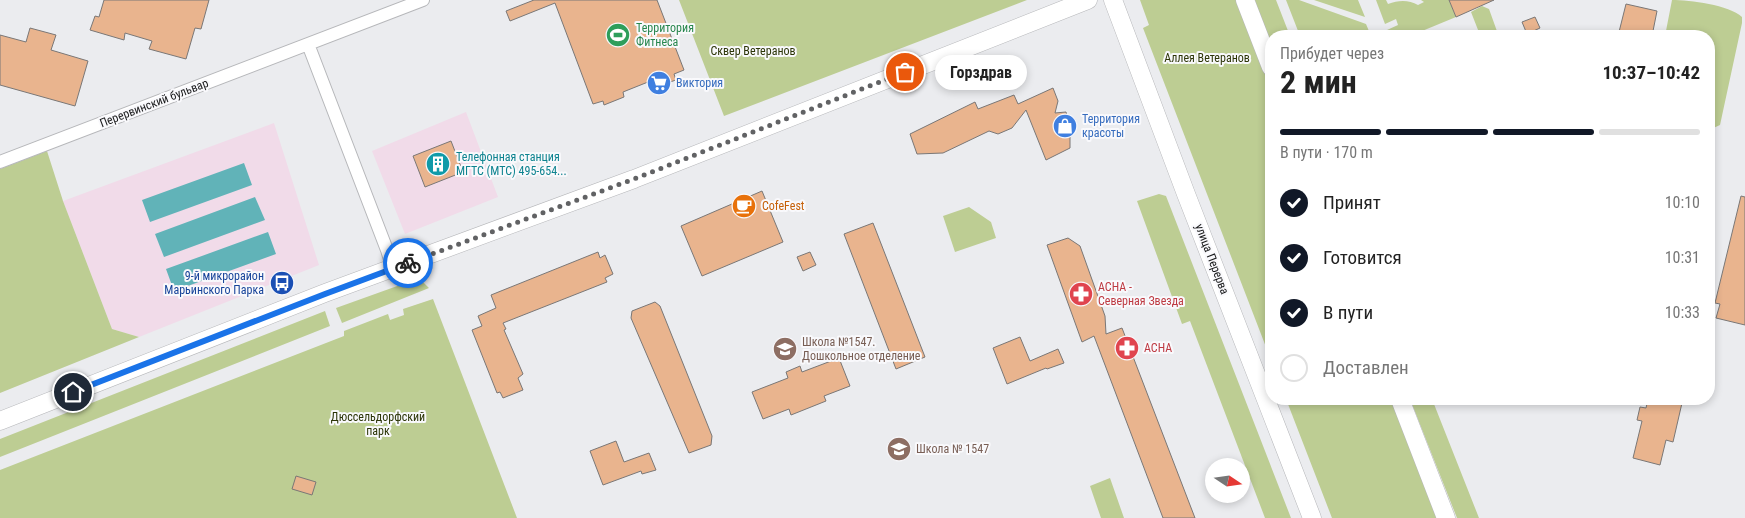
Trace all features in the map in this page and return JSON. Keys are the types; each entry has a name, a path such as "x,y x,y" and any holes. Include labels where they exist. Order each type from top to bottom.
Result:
{"street":[{"name":"Перервинский бульвар","path":"0,162 423,0"},
{"path":"0,421 317,297 634,179 1088,0"},
{"name":"улица Перерва","path":"1113,0 1265,397"},
{"path":"1245,0 1265,52"},
{"path":"308,44 393,269"},
{"name":"улица Перерва","path":"1268,405 1312,518"},
{"path":"1402,405 1446,518"}],"shaded area":[{"path":"466,112 498,197 405,234 372,151"},
{"path":"274,123 319,265 139,337 112,329 63,201"}],"green space":[{"name":"Сквер Ветеранов","path":"679,0 1027,0 724,116"},
{"name":"Аллея Ветеранов","path":"1140,0 1237,0 1265,72 1265,344 1143,28 1149,25"},
{"path":"1254,0 1276,0 1288,30 1266,30"},
{"path":"1286,0 1299,0 1366,24 1368,30 1298,30"},
{"path":"1314,0 1358,0 1365,17"},
{"path":"1376,0 1386,0 1388,4 1404,1 1418,5 1424,2 1421,0 1449,0 1456,17 1425,30 1387,30 1398,25 1396,19 1385,24"},
{"path":"1672,0 1719,6 1742,17 1720,125 1715,127 1715,30 1666,30"},
{"path":"1482,6 1489,9 1497,30 1478,30 1471,12"},
{"path":"47,151 63,201 112,329 139,337 0,393 0,169"},
{"path":"1159,194 1166,196 1291,518 1265,518 1250,479 1250,458 1242,458 1190,321 1182,324 1137,201"},
{"path":"969,207 991,222 996,238 955,252 943,216"},
{"path":"414,280 422,281 429,288 342,323 336,308"},
{"name":"Дюссельдорфский парк","path":"433,299 517,518 0,518 0,470 344,336 344,331 388,314 390,320 404,315 403,309"},
{"path":"325,311 330,326 0,457 0,439"},
{"path":"1288,405 1394,405 1438,518 1332,518"},
{"path":"1412,405 1434,405 1479,518 1457,518"},
{"path":"1110,478 1124,518 1101,518 1090,486"}],"water":[{"path":"244,163 252,185 150,222 142,200"},
{"path":"255,197 265,220 164,257 155,234"},
{"path":"268,232 276,254 174,291 166,269"}],"building":[{"path":"104,0 209,0 201,29 195,28 186,59 149,49 152,41 125,33 124,40 90,30 95,16 99,17"},
{"name":"Территория Фитнеса","path":"534,0 657,0 684,70 674,74 676,80 655,87 653,80 623,92 624,97 604,105 603,101 593,104 555,3 510,21 506,11"},
{"path":"1449,0 1494,0 1456,17"},
{"path":"1626,4 1657,11 1653,30 1620,30"},
{"path":"1535,17 1540,28 1525,30 1522,22"},
{"path":"30,28 56,35 51,50 88,61 75,106 0,85 0,35 26,42"},
{"path":"1053,88 1058,101 1055,113 1066,112 1070,126 1070,148 1046,160 1026,110 1012,128 998,134 989,131 943,153 917,154 910,134 975,102 978,109 1014,95 1018,104"},
{"name":"Телефонная станция МГТС (МТС) 495-654...","path":"451,141 463,172 425,187 413,156"},
{"path":"762,191 783,242 702,276 681,226"},
{"path":"1741,196 1745,197 1745,325 1716,318 1720,304 1715,303"},
{"path":"873,223 925,357 896,369 844,234"},
{"path":"1068,238 1080,246 1105,316 1106,334 1122,328 1195,518 1163,518 1094,336 1082,342 1047,245"},
{"path":"598,252 600,258 605,255 613,274 605,278 607,282 503,323 506,329 504,330 523,374 518,378 523,390 503,398 500,392 497,393 472,330 482,326 478,316 496,308 491,295"},
{"path":"810,252 816,265 803,271 797,257"},
{"path":"655,302 660,306 712,436 711,445 689,453 631,318 632,311"},
{"path":"1020,337 1030,361 1058,349 1064,363 1046,368 1007,384 993,348"},
{"path":"839,358 850,386 824,396 826,401 791,415 789,409 763,419 752,392 788,378 786,372 800,366 802,372"},
{"path":"1647,405 1682,405 1673,442 1666,440 1660,465 1633,458 1642,421 1637,420 1640,407 1646,408"},
{"path":"616,441 624,462 649,453 656,470 642,474 641,471 603,485 590,451"},
{"path":"296,476 316,482 312,495 292,489"}],"way so far":[{"path":"408,263 634,179 905,72"}],"place":[{"name":"Территория Фитнеса","path":"618,35"},
{"name":"Горздрав","path":"905,72"},
{"name":"Виктория","path":"659,83"},
{"name":"Территория красоты","path":"1065,126"},
{"name":"Телефонная станция МГТС (МТС) 495-654...","path":"438,164"},
{"name":"CofeFest","path":"744,206"},
{"name":"9-й микрорайон Марьинского Парка","path":"282,283"},
{"name":"АСНА - Северная Звезда","path":"1081,294"},
{"name":"АСНА","path":"1127,348"},
{"name":"Школа №1547. Дошкольное отделение","path":"785,349"},
{"name":"Школа № 1547","path":"899,449"}],"route":[{"path":"73,392 408,263"}]}
